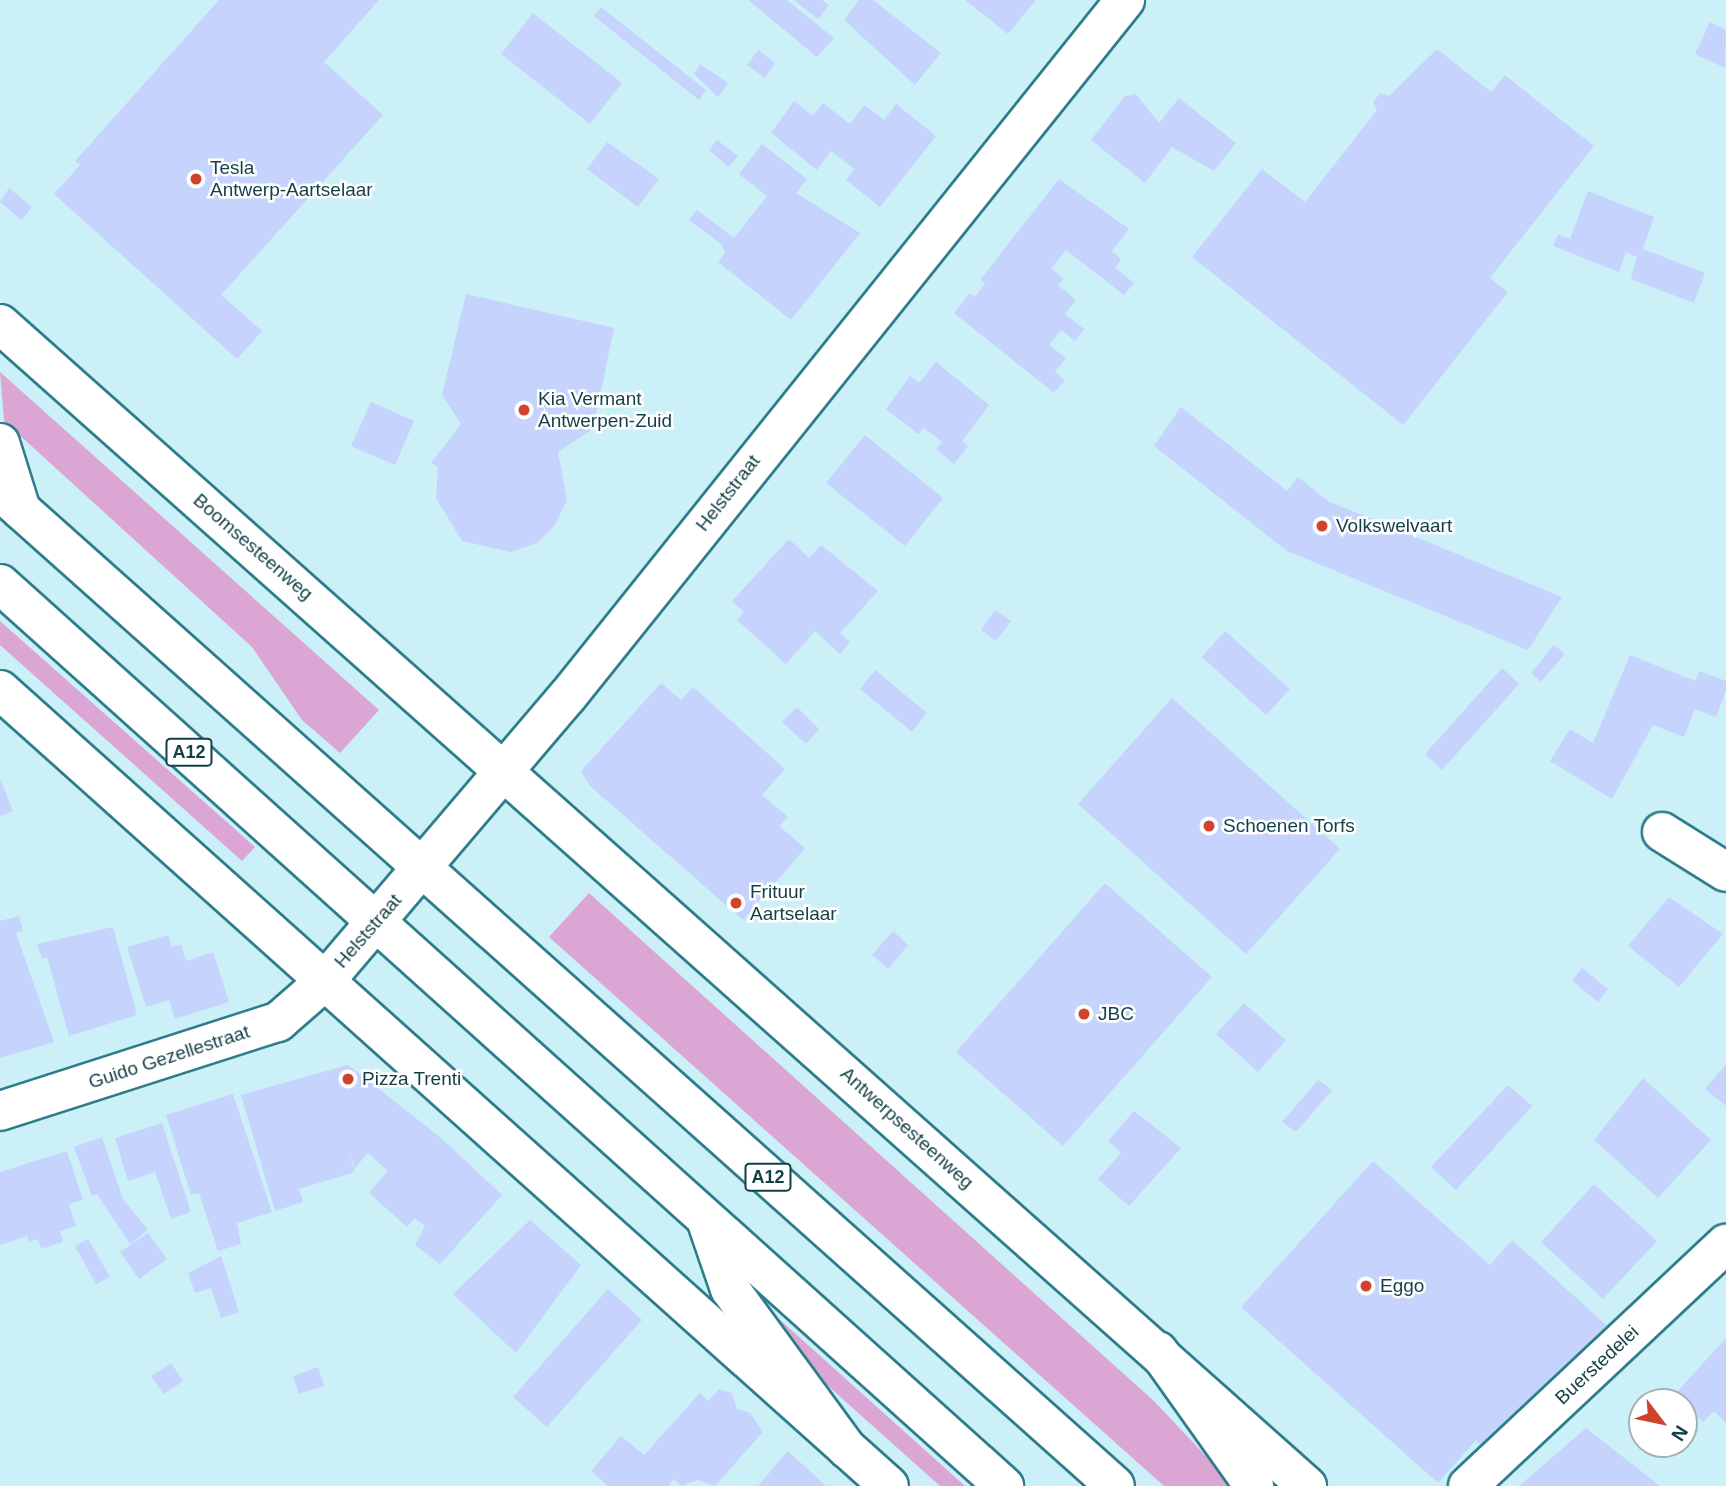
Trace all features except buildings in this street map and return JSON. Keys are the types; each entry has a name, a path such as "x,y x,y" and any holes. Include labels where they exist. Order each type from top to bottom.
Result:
{"main road":[{"name":"Helststraat","path":"325,981 507,771 1125,0"},
{"name":"Boomsesteenweg","path":"0,324 507,771"},
{"path":"0,443 10,500"},
{"name":"A12","path":"10,500 1115,1486"},
{"name":"A12","path":"0,584 1004,1486"},
{"path":"0,690 889,1486"},
{"name":"Antwerpsesteenweg","path":"507,771 1307,1486"},
{"path":"1662,832 1726,872"},
{"name":"Guido Gezellestraat","path":"0,1111 278,1022 325,981"},
{"path":"706,1220 730,1289 847,1449"},
{"name":"Buerstedelei","path":"1468,1486 1726,1244"},
{"path":"1158,1351 1254,1486"}],"shaded area":[{"path":"0,372 379,710 340,753 302,720 252,647 4,421"},
{"path":"0,621 255,847 242,861 0,645"},
{"path":"589,893 1155,1402 1234,1486 1164,1486 549,937"},
{"path":"779,1319 965,1486 940,1486 809,1369 771,1328"}],"place":[{"name":"Tesla Antwerp-Aartselaar","path":"196,179"},
{"name":"Kia Vermant Antwerpen-Zuid","path":"524,410"},
{"name":"Volkswelvaart","path":"1322,526"},
{"name":"Schoenen Torfs","path":"1209,826"},
{"name":"Frituur Aartselaar","path":"736,903"},
{"name":"JBC","path":"1084,1014"},
{"name":"Pizza Trenti","path":"348,1079"},
{"name":"Eggo","path":"1366,1286"}]}
